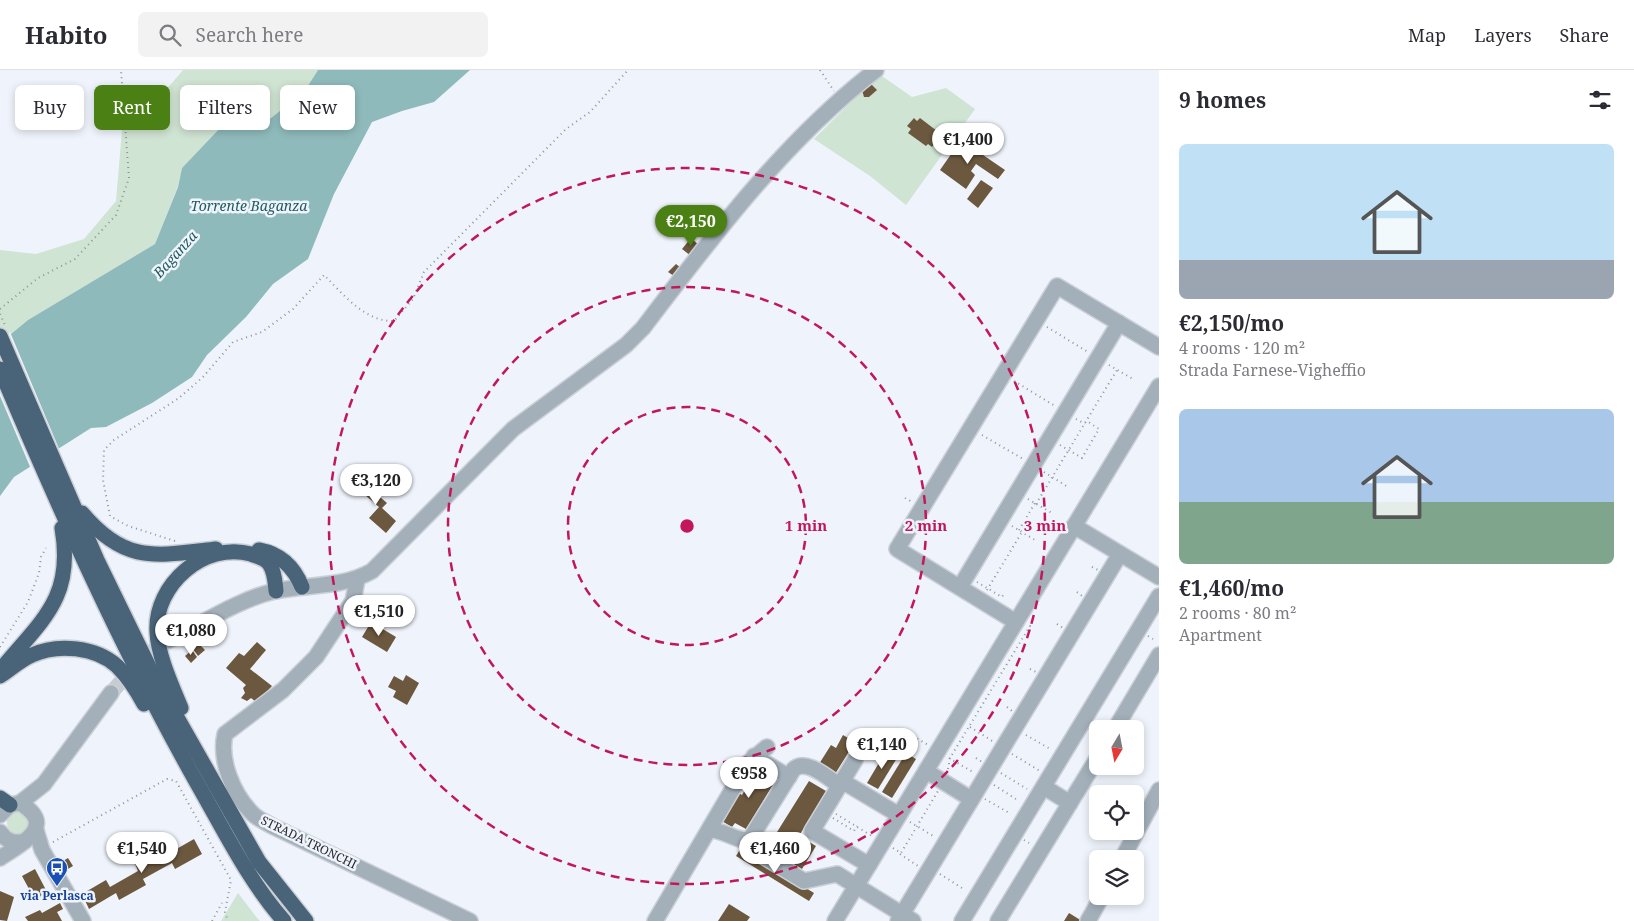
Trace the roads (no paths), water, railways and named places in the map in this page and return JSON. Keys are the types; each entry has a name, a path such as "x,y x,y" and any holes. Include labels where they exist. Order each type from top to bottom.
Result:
{"highway":[{"path":"0,336 59,491 117,633 179,751 244,864 284,921"},
{"path":"0,370 134,639 186,734 259,862 287,900 306,921"},
{"path":"59,491 94,528 123,549 141,554 170,554 244,546 282,558 297,575 302,588"},
{"path":"0,671 51,608 61,587 66,552 59,491"},
{"path":"202,760 169,681 157,633 163,596 174,581 190,566 215,554 244,552 263,558 270,564 275,578 276,591"},
{"path":"0,676 28,657 50,650 77,649 101,656 122,671 154,721 179,751"}],"street":[{"path":"167,641 257,596 276,591 357,580 372,571 513,429 619,350 643,328 772,168 840,101 876,70"},
{"path":"1016,622 963,582 897,549 1057,286 1159,347"},
{"path":"963,582 1119,323"},
{"path":"835,921 1159,386"},
{"path":"1074,526 1159,577"},
{"path":"748,840 756,852 804,881 837,874 904,919 927,869 945,843 1120,554"},
{"name":"STRADA TRONCHI","path":"357,580 353,600 316,657 283,690 225,734 223,757 239,796 253,814 272,826 470,921"},
{"path":"962,921 1159,596"},
{"path":"1120,720 1159,656"},
{"path":"0,858 9,841 35,823 44,784 111,693"},
{"path":"655,921 726,800 761,751 789,777"},
{"path":"856,760 812,831 869,865"},
{"path":"710,830 720,831 738,839 748,840 755,834 796,767 804,765 899,815"},
{"path":"926,771 973,796"},
{"path":"998,921 1089,772"},
{"path":"8,805 44,784"},
{"path":"1044,786 1070,803"},
{"path":"1127,850 1159,790"},
{"path":"8,805 30,809 42,850 83,921"},
{"path":"9,841 42,850"},
{"path":"1088,921 1097,905"}],"water":[{"name":"Torrente Baganza","path":"318,70 470,70 434,102 372,122 334,194 308,259 273,284 246,317 207,355 192,377 152,403 106,427 91,428 14,477 0,496 0,343 28,320 155,244 178,187 182,168 218,130 270,130 270,118 280,111 280,130 355,130 355,85 308,85"}],"tunnel":[{"path":"111,693 141,659 167,641"}],"place":[{"name":"via Perlasca","path":"57,887"}],"water label":[{"name":"Baganza","path":"175,254"}]}
